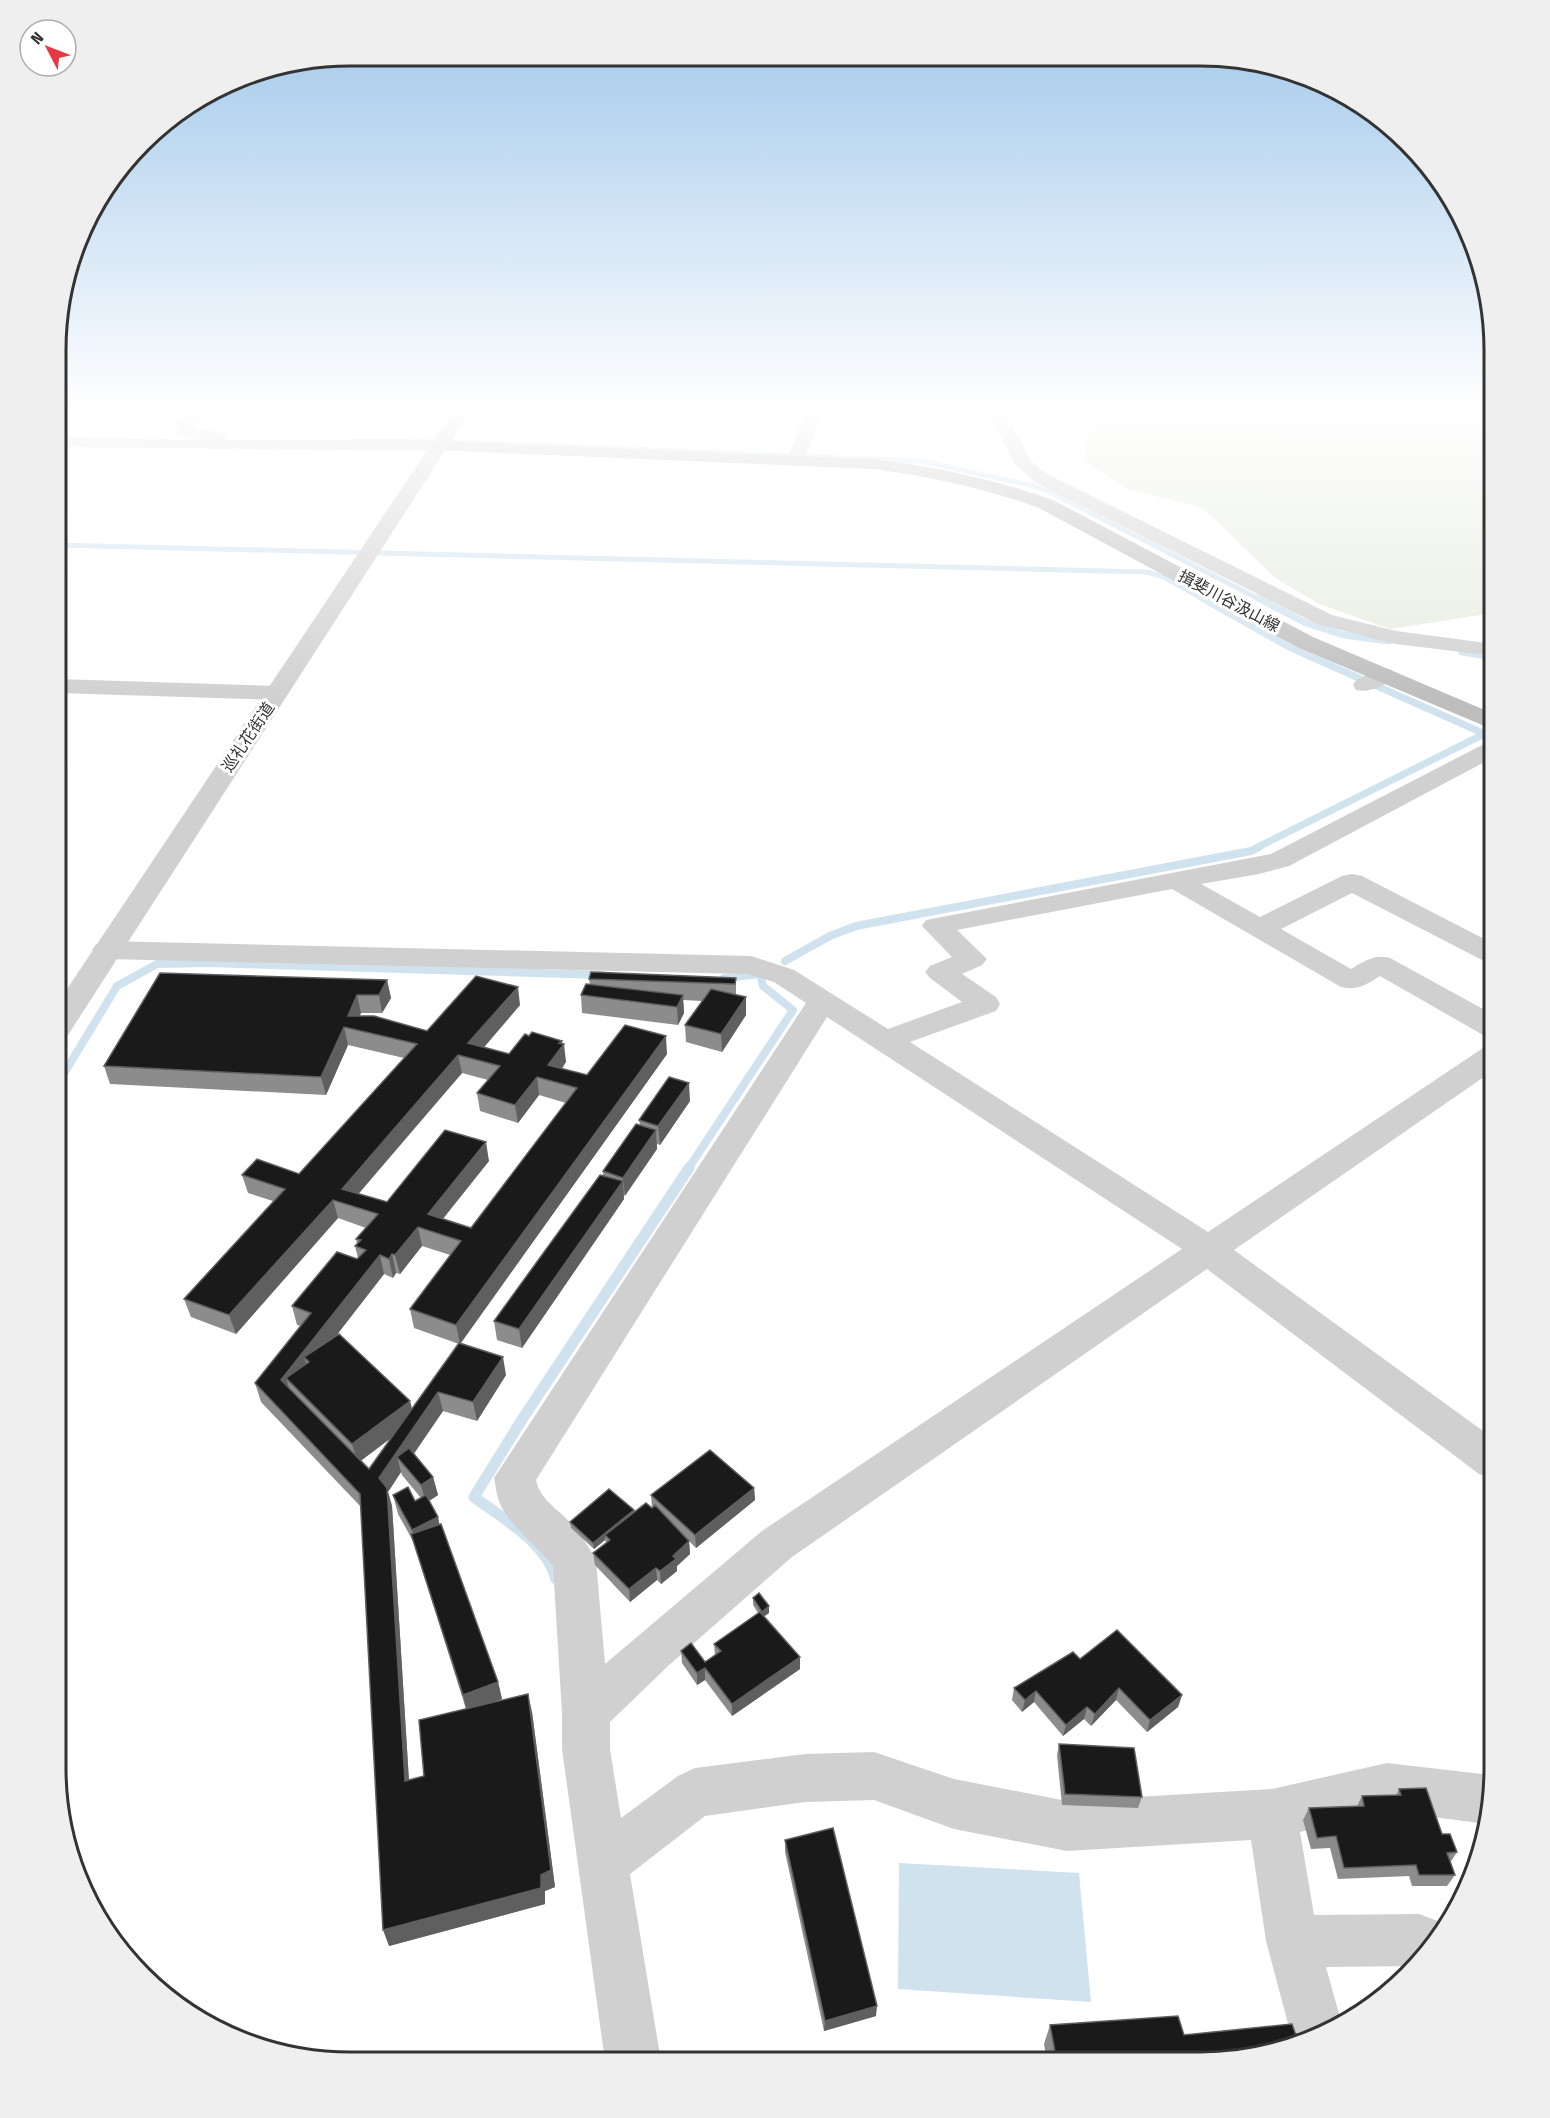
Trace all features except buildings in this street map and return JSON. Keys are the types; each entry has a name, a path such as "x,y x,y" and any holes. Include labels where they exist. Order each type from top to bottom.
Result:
{"main road":[{"name":"揖斐川谷汲山線","path":"1049,506 1374,680 1484,719"}],"street":[{"name":"巡礼花街道","path":"66,1014 401,506"},
{"path":"1096,506 1330,624 1362,631 1484,649"},
{"path":"66,686 277,693"},
{"path":"887,1041 985,1004 940,972 972,959 936,926 1179,879 1260,866 1280,860 1484,756"},
{"path":"1179,879 1182,884 1351,981 1380,964 1484,1022"},
{"path":"1260,928 1352,882 1484,950"},
{"path":"106,950 751,965 783,976 1208,1250 1484,1455"},
{"path":"632,2052 586,1749 586,1713 574,1561 556,1537 519,1500 515,1478 822,1002"},
{"path":"586,1713 652,1651 777,1544 1484,1062"},
{"path":"603,1863 695,1793 805,1778 874,1776 954,1804 1067,1826 1272,1814 1387,1787 1482,1799"},
{"path":"1272,1814 1292,1941 1315,2027"},
{"path":"1292,1941 1419,1940"}],"shaded area":[{"path":"1194,506 1484,506 1484,615 1390,629 1319,604 1274,577 1203,508"}],"water":[{"path":"899,1863 1079,1873 1091,2002 898,1989"}],"waterway":[{"path":"1077,506 1261,600"},
{"path":"66,545 1147,572 1164,577 1205,600"},
{"path":"1202,598 1289,647 1484,734"},
{"path":"1258,598 1306,623 1344,635 1389,641"},
{"path":"1462,652 1484,655"},
{"path":"1256,848 1484,734"},
{"path":"785,961 830,936 856,926 1251,851 1259,847"},
{"path":"66,1070 117,986 157,964 209,963 602,975"},
{"path":"688,1169 793,1010 763,986 760,974"},
{"path":"724,978 760,974"},
{"path":"556,1579 551,1566 533,1543 522,1532 474,1497 523,1418 689,1168"}]}
